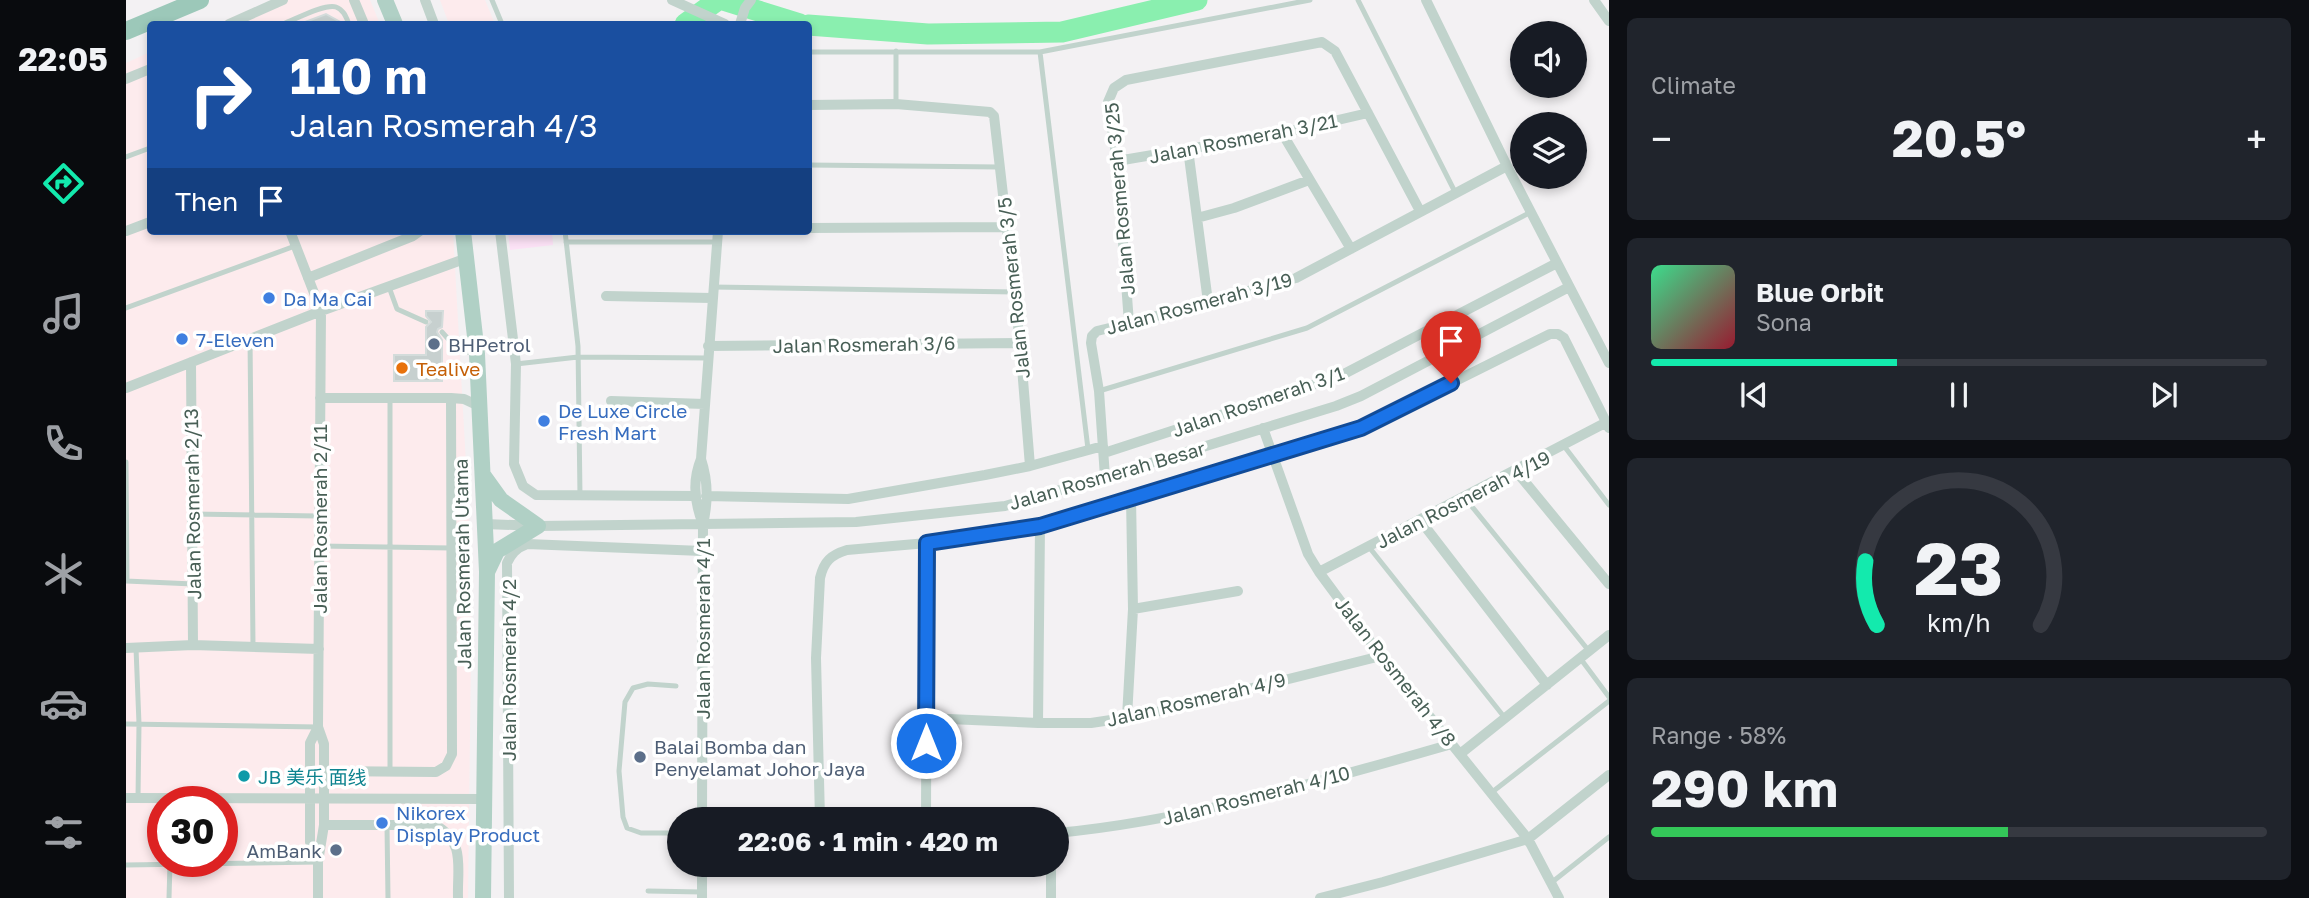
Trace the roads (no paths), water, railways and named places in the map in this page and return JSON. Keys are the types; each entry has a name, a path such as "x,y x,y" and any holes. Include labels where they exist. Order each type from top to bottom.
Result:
{"highway":[{"path":"150,21 200,0"},
{"path":"126,31 147,22"}],"main road":[{"path":"386,0 394,21"},
{"name":"Jalan Rosmerah Utama","path":"464,235 481,407 487,572 483,898"},
{"path":"482,475 500,499 538,526 496,551 487,572"}],"street":[{"path":"236,21 283,0"},
{"path":"354,0 363,21"},
{"path":"425,0 433,21"},
{"path":"672,0 718,21"},
{"path":"1426,0 1507,166 1609,363"},
{"path":"1594,0 1609,21"},
{"path":"741,21 748,4"},
{"name":"Jalan Rosmerah 3/25","path":"1129,323 1117,161 1108,102 1110,94 1119,83 1315,43 1329,46 1335,51 1368,113"},
{"path":"126,79 147,70"},
{"path":"812,104 897,104"},
{"name":"Jalan Rosmerah 3/5","path":"897,104 990,112 994,116 1020,343 1030,466"},
{"path":"1368,113 1420,211"},
{"name":"Jalan Rosmerah 3/21","path":"1117,161 1282,132 1368,113"},
{"path":"1282,132 1350,249"},
{"path":"1188,149 1208,302"},
{"name":"Jalan Rosmerah 3/19","path":"1105,477 1092,336 1097,331 1296,278 1507,166"},
{"path":"1197,218 1234,208 1310,180"},
{"path":"126,231 147,223"},
{"path":"812,228 1007,228"},
{"path":"291,235 321,311"},
{"path":"308,278 414,235"},
{"name":"Jalan Rosmerah 3/1","path":"500,235 516,364 514,464 523,486 536,495 848,499 1030,466 1088,449 1103,449 1340,376 1558,263"},
{"path":"700,496 695,472 702,459 717,236"},
{"path":"127,384 467,258"},
{"name":"Jalan Rosmerah Besar","path":"485,524 538,526 856,522 1004,506 1361,396 1569,287"},
{"path":"606,296 712,293"},
{"name":"Jalan Rosmerah 2/11","path":"318,862 324,825 324,744 318,727 321,311"},
{"path":"820,807 816,658 820,578 828,559 847,550 927,543 1040,526 1361,428 1550,334 1558,334 1564,338 1607,426"},
{"name":"Jalan Rosmerah 3/6","path":"709,346 1020,343"},
{"name":"Jalan Rosmerah 2/13","path":"191,362 193,645"},
{"path":"320,398 451,398 464,399 481,407"},
{"path":"324,771 436,772 446,766 452,754 451,398"},
{"path":"611,401 705,404"},
{"name":"Jalan Rosmerah 4/19","path":"1319,572 1607,426"},
{"name":"Jalan Rosmerah 4/8","path":"1263,428 1308,554 1319,572 1381,656 1528,839 1559,898"},
{"path":"1516,471 1609,584"},
{"name":"Jalan Rosmerah 4/1","path":"700,496 697,510 703,524 702,807"},
{"path":"1128,718 1133,609 1131,498"},
{"path":"1420,520 1547,685"},
{"path":"1038,723 1040,526"},
{"path":"926,807 927,543"},
{"name":"Jalan Rosmerah 4/2","path":"509,898 507,563 511,555 520,546 527,544 702,551"},
{"path":"1133,609 1238,591"},
{"path":"1460,754 1609,635"},
{"path":"131,648 193,645 319,649"},
{"name":"Jalan Rosmerah 4/9","path":"926,718 1038,723 1091,723 1128,718 1381,656"},
{"name":"Jalan Rosmerah 2/11","path":"318,727 310,743 310,842 318,862"},
{"name":"Jalan Rosmerah 4/10","path":"1069,832 1112,828 1230,805 1452,744"},
{"path":"1320,898 1528,839 1609,775"},
{"path":"238,799 483,799"},
{"path":"324,825 435,825 448,833 457,847 458,898"},
{"path":"318,862 318,898"},
{"path":"702,877 702,895"},
{"path":"1051,877 1051,898"}],"lane":[{"path":"492,0 501,21"},
{"path":"812,52 1040,52 1310,0"},
{"path":"1358,0 1455,192"},
{"path":"290,21 328,6 337,7 348,21"},
{"path":"896,51 897,104"},
{"path":"1040,52 1088,449"},
{"path":"126,157 147,149"},
{"path":"812,165 999,167"},
{"path":"1099,391 1307,328 1531,212"},
{"path":"565,235 578,357 580,496"},
{"path":"566,242 717,236"},
{"path":"126,307 295,246"},
{"path":"388,287 397,309 426,322"},
{"path":"712,293 1014,292"},
{"path":"442,332 458,351 477,354"},
{"path":"250,338 253,646"},
{"path":"516,364 578,357 708,358"},
{"path":"390,398 390,771"},
{"path":"1564,446 1609,505"},
{"path":"126,461 126,581 193,584"},
{"path":"1465,498 1585,655 1609,699 1491,793"},
{"path":"192,514 319,516"},
{"path":"319,545 452,548"},
{"path":"1368,547 1505,718"},
{"path":"131,648 139,724 132,798"},
{"path":"667,834 640,833 627,828 623,817 618,771 625,702 633,688 648,684 676,686"},
{"path":"126,724 318,727"},
{"path":"387,826 388,898"},
{"path":"1551,883 1609,837"},
{"path":"238,862 318,862"},
{"path":"126,865 147,864"},
{"path":"169,898 170,877"},
{"path":"648,891 702,895"}],"waterway":[{"path":"689,21 718,0"},
{"path":"723,0 790,21"},
{"path":"812,25 928,34 1062,32 1197,0"}],"place":[{"name":"Da Ma Cai","path":"269,298"},
{"name":"7-Eleven","path":"182,339"},
{"name":"BHPetrol","path":"434,344"},
{"name":"Tealive","path":"402,368"},
{"name":"De Luxe Circle Fresh Mart","path":"544,421"},
{"name":"Balai Bomba dan Penyelamat Johor Jaya","path":"640,757"},
{"name":"JB 美乐 面线","path":"244,776"},
{"name":"Nikorex Display Product","path":"382,823"},
{"name":"AmBank","path":"336,850"}]}
